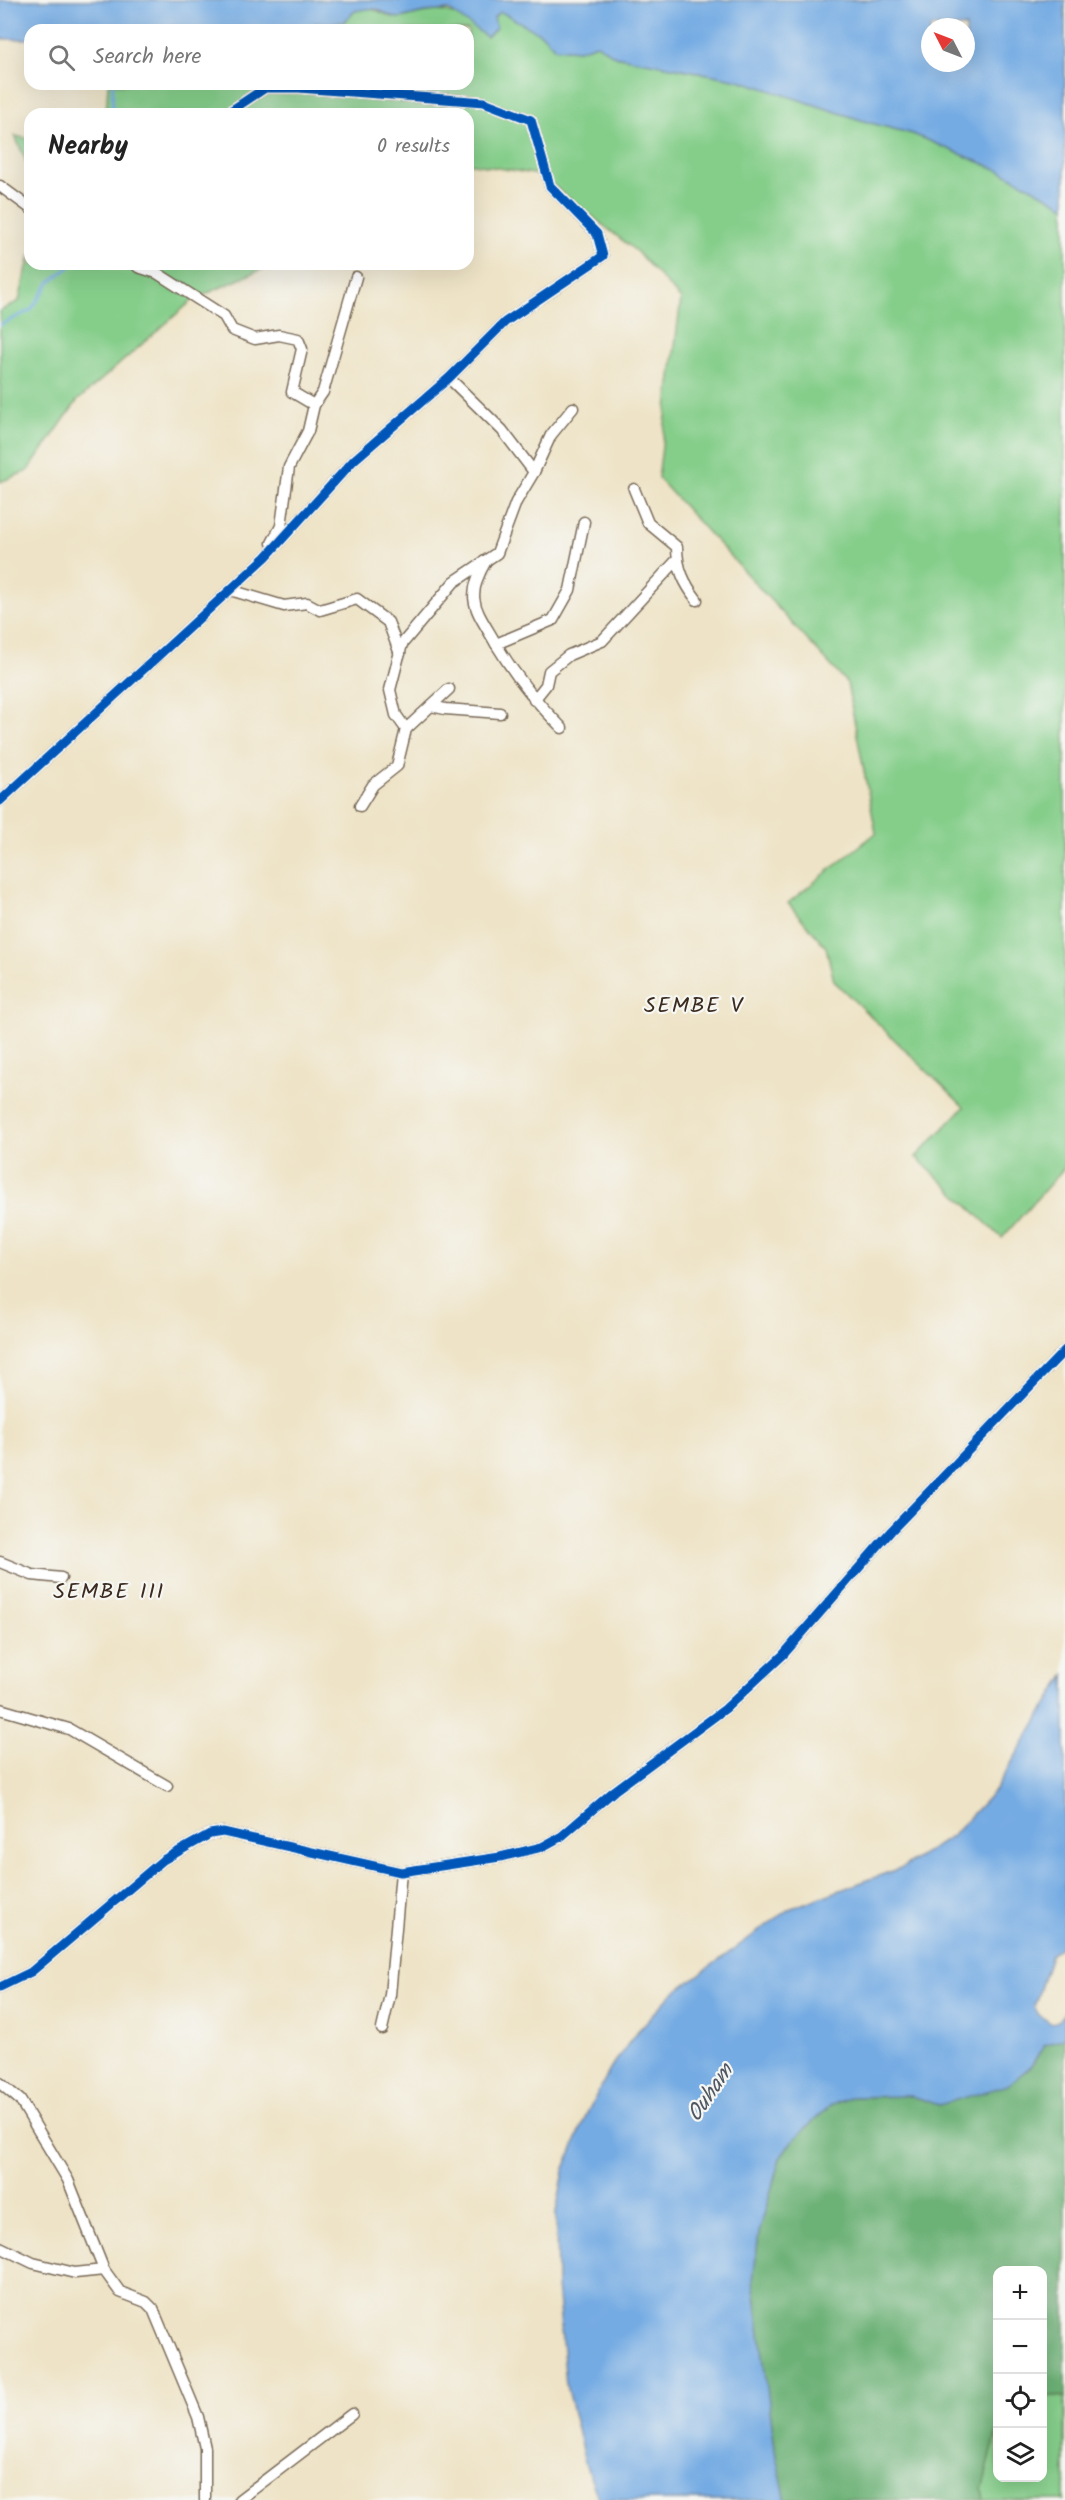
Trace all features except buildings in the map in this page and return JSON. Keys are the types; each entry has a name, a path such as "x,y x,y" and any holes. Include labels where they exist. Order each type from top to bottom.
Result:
{"street":[{"path":"235,108 262,90"},
{"path":"0,801 266,557 354,460 449,378 505,322 603,256 597,234 550,186 531,120 484,102 325,90"},
{"path":"0,186 24,204"},
{"path":"150,270 224,316 232,330 255,339 279,335 298,339 302,349 292,392 314,405"},
{"path":"266,557 281,526 289,467 308,431 314,405 323,392 356,278"},
{"path":"449,378 502,430 534,471"},
{"path":"406,729 396,716 390,690 402,644 454,582 497,553 516,502 551,435 573,408"},
{"path":"634,489 648,523 677,547 677,560 683,581 697,600"},
{"path":"496,645 553,620 570,590 584,522"},
{"path":"489,557 477,578 473,603 513,673 534,700 562,728"},
{"path":"534,700 546,684 549,671 569,655 602,641 677,560"},
{"path":"230,590 284,606 307,603 320,610 357,599 388,622 400,654"},
{"path":"360,806 373,785 397,766 406,729 449,689"},
{"path":"431,706 500,713"},
{"path":"0,1987 31,1972 163,1860 210,1834 222,1832 400,1872 500,1857 542,1847 562,1836 614,1791 725,1709 783,1655 891,1531 1065,1350"},
{"path":"0,1562 32,1575 61,1578"},
{"path":"0,1709 69,1730 167,1786"},
{"path":"382,2030 390,1995 400,1872"},
{"path":"0,2083 20,2100 68,2180 104,2270 120,2292 146,2302 153,2309 198,2417 205,2448 205,2500"},
{"path":"0,2247 33,2263 75,2273 104,2270"},
{"path":"239,2500 352,2414"}],"green space":[{"path":"376,10 391,17 404,18 426,12 441,11 454,14 470,24 314,24 344,22 355,11"},
{"path":"500,11 543,35 555,48 579,50 597,44 615,56 739,80 867,122 913,134 1003,172 1065,206 1065,1167 1002,1238 916,1157 964,1107 834,981 826,947 788,903 876,833 847,683 658,478 681,299 637,252 540,175 474,164 474,108 106,108 108,90 474,90 474,27 495,22 494,17"},
{"path":"15,136 24,138 24,156"},
{"path":"26,270 260,270 194,299 77,401 28,471 0,482 0,311 19,301"},
{"path":"1065,2038 1065,2397 1047,2395 1047,2266 993,2266 993,2447 982,2490 984,2500 786,2500 776,2456 753,2280 759,2233 780,2158 793,2140 830,2106 850,2097 911,2096 939,2105 1031,2066 1044,2045"},
{"path":"1047,2395 1065,2397 1065,2500 984,2500 982,2490 993,2447 993,2482 1047,2482"}],"water":[{"path":"0,0 1065,0 1065,206 1003,172 913,134 867,122 739,80 615,56 597,44 579,50 555,48 543,35 501,12 494,17 496,28 487,37 474,28 474,24 469,24 449,10 424,12 400,18 377,9 367,9 355,11 344,22 314,24 24,24 24,39 0,39"},
{"name":"Ouham","path":"1065,1675 1065,1944 1051,1955 1034,2007 1039,2015 1052,2024 1060,2020 1065,2011 1065,2038 1044,2045 1031,2066 1008,2085 939,2105 911,2096 850,2097 830,2106 793,2140 780,2158 759,2233 753,2280 776,2456 786,2500 599,2500 586,2466 566,2385 557,2285 556,2212 564,2171 588,2111 611,2068 636,2033 671,1995 789,1909 903,1867 951,1837 995,1790"}],"waterway":[{"path":"112,108 113,90"},
{"path":"0,325 31,310 50,282 65,270"}],"cycle path":[{"path":"235,108 262,90"},
{"path":"0,801 266,557 354,460 449,378 505,322 603,256 597,234 550,186 531,120 484,102 325,90"},
{"path":"0,1987 31,1972 163,1860 210,1834 223,1832 401,1872 500,1857 542,1847 562,1836 614,1791 725,1709 783,1655 891,1531 1065,1350"}],"district":[{"name":"SEMBE V","path":"694,1004"},
{"name":"SEMBE III","path":"109,1590"}]}
